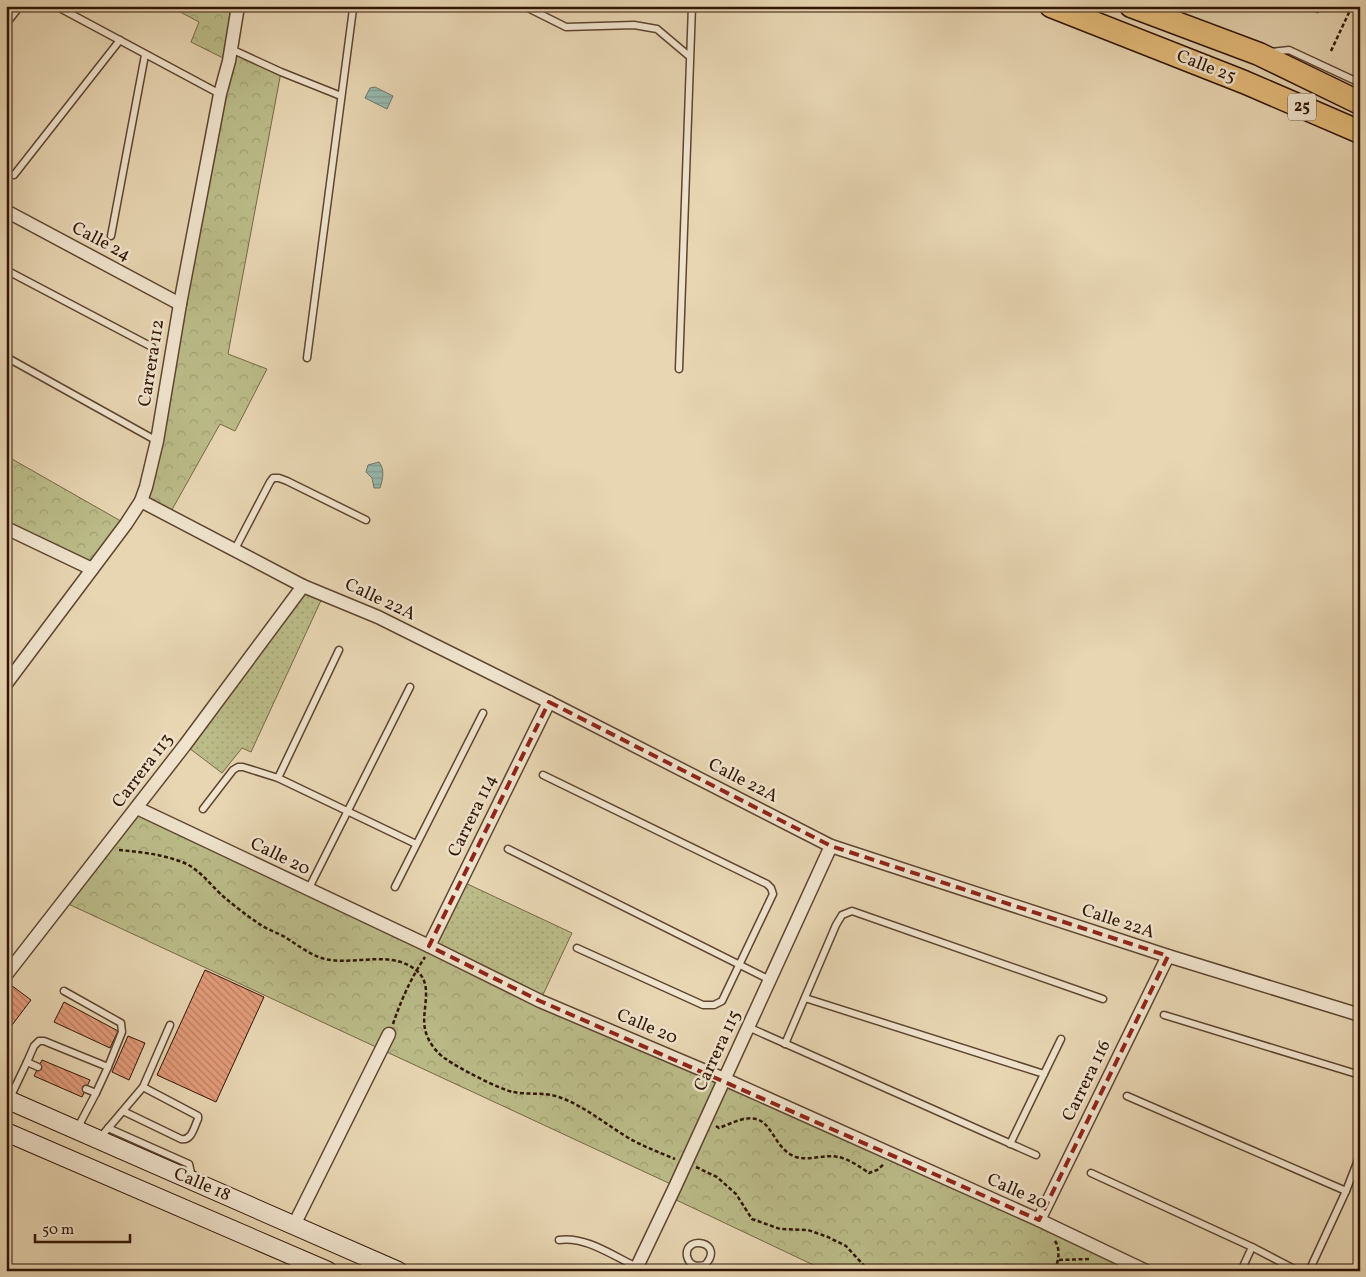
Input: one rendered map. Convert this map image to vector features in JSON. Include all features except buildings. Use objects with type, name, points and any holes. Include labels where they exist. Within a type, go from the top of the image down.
[{"type":"highway","name":"Calle 25","points":[[1051,6],[1244,82],[1360,132]]},
{"type":"highway","name":"Calle 25","points":[[1135,7],[1169,13],[1360,102]]},
{"type":"main road","name":"Calle 18","points":[[8,1100],[76,1130],[103,1134],[192,1181],[398,1271]]},
{"type":"main road","name":"Calle 18","points":[[6,1132],[328,1271]]},
{"type":"street","name":"Carrera 112","points":[[6,684],[141,501],[146,487],[157,441],[180,304],[238,6]]},
{"type":"street","name":"Calle 24","points":[[6,211],[180,304]]},
{"type":"street","name":"Calle 22A","points":[[141,501],[303,586],[378,617],[832,846],[1168,956],[1360,1015]]},
{"type":"street","points":[[6,528],[92,569]]},
{"type":"street","name":"Carrera 113","points":[[6,975],[137,808],[303,586]]},
{"type":"street","name":"Carrera 114","points":[[429,946],[549,702]]},
{"type":"street","name":"Calle 20","points":[[137,808],[429,946],[540,1001],[724,1080],[1039,1220],[1146,1271]]},
{"type":"street","name":"Carrera 115","points":[[636,1269],[832,846]]},
{"type":"street","name":"Carrera 116","points":[[1039,1220],[1168,956]]},
{"type":"street","points":[[294,1225],[389,1034]]},
{"type":"lane","points":[[6,24],[20,6]]},
{"type":"lane","points":[[56,6],[220,94]]},
{"type":"lane","points":[[524,6],[566,27],[634,25],[657,29],[689,56]]},
{"type":"lane","points":[[679,369],[692,6]]},
{"type":"lane","points":[[307,358],[353,10]]},
{"type":"lane","points":[[14,175],[120,40]]},
{"type":"lane","points":[[231,49],[281,72],[341,96]]},
{"type":"lane","points":[[1259,54],[1288,50],[1360,83]]},
{"type":"lane","points":[[111,236],[145,55]]},
{"type":"lane","points":[[6,270],[152,347]]},
{"type":"lane","points":[[6,357],[157,441]]},
{"type":"lane","points":[[235,549],[273,478],[287,481],[366,520]]},
{"type":"lane","points":[[278,778],[338,650]]},
{"type":"lane","points":[[308,890],[410,687]]},
{"type":"lane","points":[[395,887],[483,713]]},
{"type":"lane","points":[[203,809],[233,770],[238,767],[247,768],[278,778],[416,844]]},
{"type":"lane","points":[[543,775],[771,888],[772,897],[740,965],[722,1001],[714,1006],[703,1005],[577,948]]},
{"type":"lane","points":[[508,849],[770,980]]},
{"type":"lane","points":[[785,1044],[836,925],[842,915],[852,911],[1103,999]]},
{"type":"lane","points":[[64,991],[121,1023],[122,1032],[96,1093],[76,1130]]},
{"type":"lane","points":[[805,998],[1044,1074]]},
{"type":"lane","points":[[1164,1015],[1360,1075]]},
{"type":"lane","points":[[103,1134],[143,1086],[170,1025]]},
{"type":"lane","points":[[748,1027],[1036,1155]]},
{"type":"lane","points":[[1010,1144],[1061,1039]]},
{"type":"lane","points":[[8,1100],[34,1046],[39,1041],[44,1041],[108,1067]]},
{"type":"lane","points":[[27,1062],[38,1067]]},
{"type":"lane","points":[[123,1111],[181,1139],[186,1140],[189,1138],[198,1119],[195,1113],[143,1086]]},
{"type":"lane","points":[[86,1089],[96,1093]]},
{"type":"lane","points":[[1127,1096],[1346,1191]]},
{"type":"lane","points":[[1308,1271],[1346,1191],[1360,1155]]},
{"type":"lane","points":[[1091,1173],[1252,1247],[1298,1271]]},
{"type":"lane","points":[[559,1240],[567,1239],[586,1242],[636,1269]]},
{"type":"lane","points":[[1241,1271],[1252,1247]]},
{"type":"path","points":[[1331,51],[1352,6]]},
{"type":"path","points":[[106,848],[154,854],[183,862],[196,870],[258,924],[315,956],[330,961],[394,961],[416,970],[421,976],[426,991],[425,1029],[431,1044],[445,1059],[488,1082],[512,1092],[557,1096],[594,1114],[645,1147],[717,1177],[736,1194],[752,1219],[780,1229],[808,1230],[828,1237],[846,1246],[869,1271]]},
{"type":"path","points":[[389,1034],[400,1004],[416,970],[426,956],[429,946]]},
{"type":"path","points":[[705,1122],[719,1128],[745,1118],[757,1119],[768,1127],[774,1139],[784,1150],[797,1158],[839,1157],[869,1173],[877,1170],[892,1155]]},
{"type":"path","points":[[1055,1271],[1059,1260]]},
{"type":"highlighted area","points":[[549,702],[831,846],[1168,956],[1039,1220],[540,1001],[429,946]]},
{"type":"green space","points":[[169,6],[238,6],[231,49],[281,72],[228,354],[267,369],[235,431],[220,424],[169,515],[141,501],[229,61],[191,42],[199,22]]},
{"type":"green space","points":[[6,446],[12,459],[126,524],[92,569],[6,528]]},
{"type":"green space","points":[[303,586],[324,594],[251,752],[242,748],[222,773],[185,745]]},
{"type":"green space","points":[[137,808],[308,890],[1146,1271],[826,1271],[670,1197],[675,1186],[64,902]]},
{"type":"green space","points":[[461,881],[572,933],[540,1001],[429,946]]},
{"type":"water","points":[[375,87],[393,96],[387,109],[365,98],[370,88]]},
{"type":"water","points":[[379,462],[383,471],[382,481],[380,488],[374,488],[372,478],[366,472],[368,465]]}]
